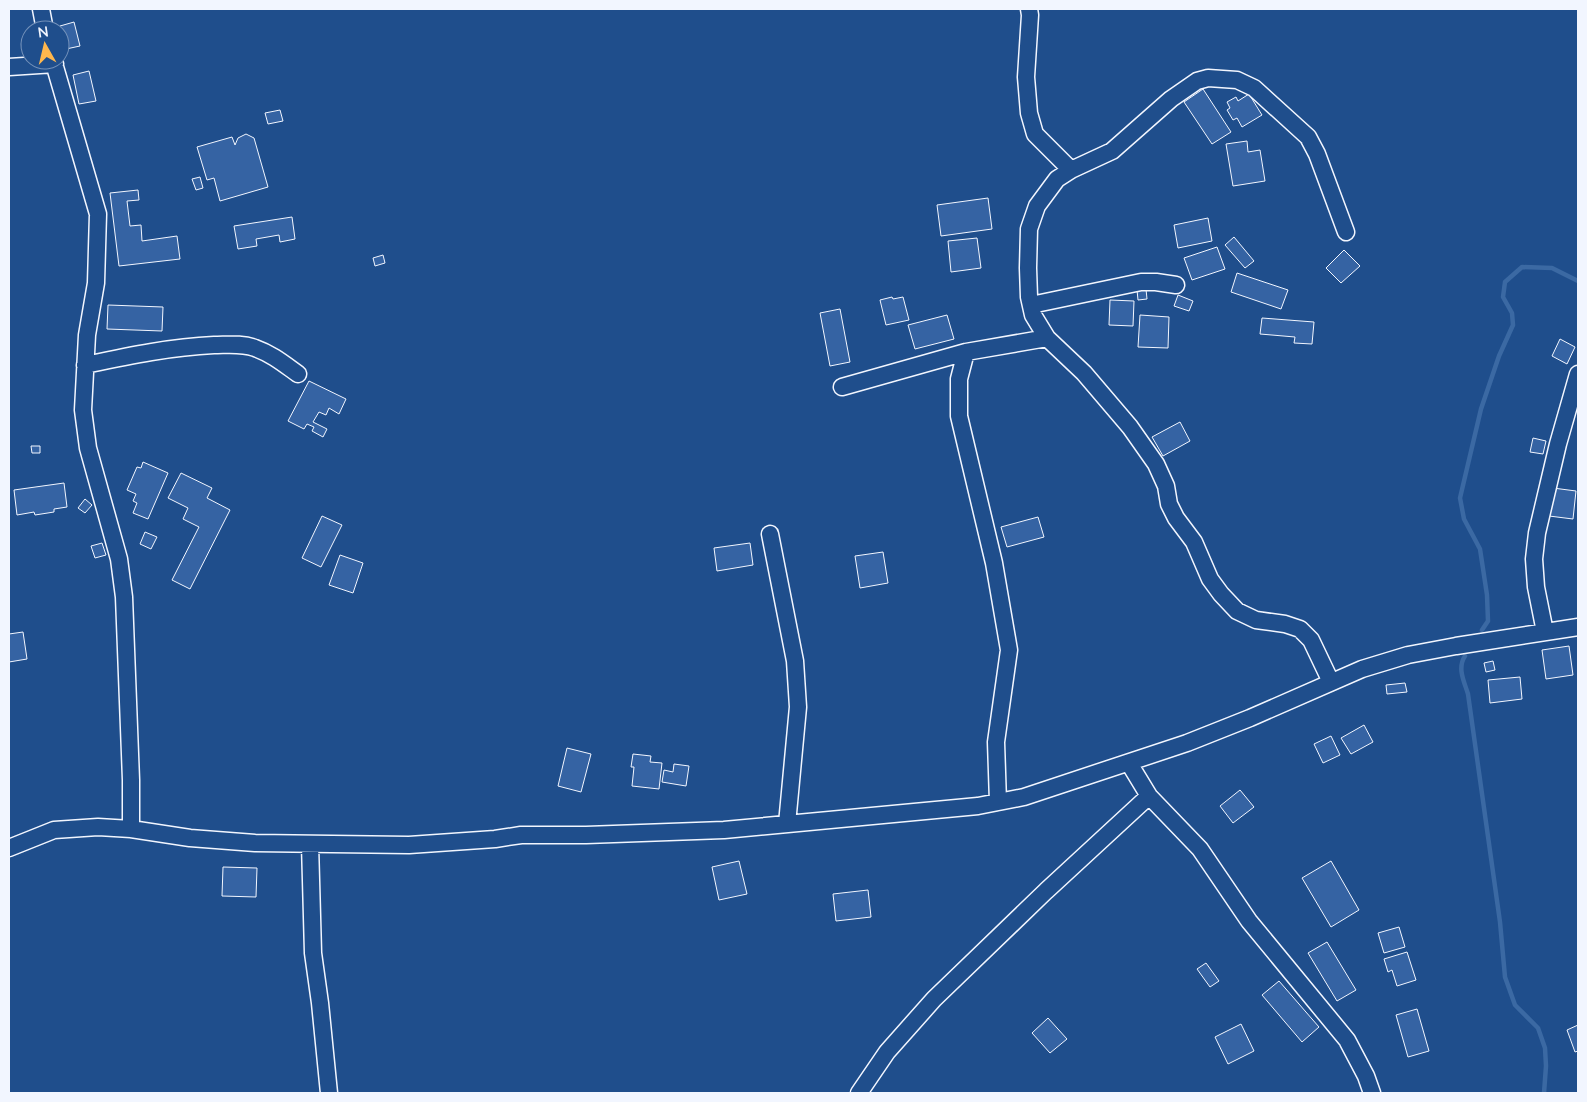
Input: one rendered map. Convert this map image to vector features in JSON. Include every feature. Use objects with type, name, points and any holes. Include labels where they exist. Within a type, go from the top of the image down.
[{"type":"street","points":[[1029,9],[1026,77],[1029,113],[1035,134],[1071,170]]},
{"type":"street","points":[[56,70],[98,214],[96,283],[87,335],[82,410],[88,448],[119,559],[124,596],[131,829]]},
{"type":"street","points":[[1331,682],[1311,640],[1300,629],[1285,624],[1256,620],[1237,610],[1221,594],[1210,579],[1194,542],[1176,518],[1169,504],[1166,486],[1156,464],[1130,426],[1089,380],[1047,338],[1032,315],[1028,268],[1029,229],[1037,206],[1057,179],[1071,170],[1112,151],[1171,99],[1197,81],[1208,78],[1237,80],[1254,88],[1308,137],[1317,154],[1346,232]]},
{"type":"street","points":[[1031,305],[1141,282],[1176,285]]},
{"type":"street","points":[[842,387],[966,352],[1047,338]]},
{"type":"street","points":[[85,366],[144,353],[188,346],[233,344],[254,347],[273,356],[298,374]]},
{"type":"street","points":[[966,352],[959,379],[959,416],[994,564],[1009,650],[996,742],[998,802]]},
{"type":"street","points":[[1545,632],[1536,587],[1534,559],[1537,533],[1558,444],[1578,374]]},
{"type":"street","points":[[770,534],[795,661],[798,707],[786,824]]},
{"type":"street","points":[[9,848],[54,830],[98,827],[131,829],[190,838],[236,842],[409,845],[495,839],[521,835],[586,835],[724,830],[978,806],[1024,797],[1187,743],[1250,718],[1362,669],[1408,655],[1578,627]]},
{"type":"street","points":[[1129,763],[1149,796],[1200,849],[1249,920],[1347,1040],[1366,1076],[1372,1093]]},
{"type":"street","points":[[859,1093],[887,1052],[934,999],[1046,890],[1149,796]]},
{"type":"street","points":[[310,844],[313,953],[330,1093]]},
{"type":"building","points":[[74,22],[80,46],[70,48],[70,23]]},
{"type":"building","points":[[89,71],[96,101],[79,104],[73,75]]},
{"type":"building","points":[[1203,89],[1231,132],[1212,144],[1184,102]]},
{"type":"building","points":[[1249,94],[1262,115],[1242,127],[1237,118],[1233,120],[1227,110],[1230,108],[1227,102],[1236,97],[1238,101]]},
{"type":"building","points":[[280,110],[283,121],[268,124],[265,113]]},
{"type":"building","points":[[246,134],[254,138],[268,187],[220,201],[214,178],[207,180],[197,147],[232,137],[235,145],[238,138]]},
{"type":"building","points":[[1247,141],[1248,152],[1260,150],[1265,181],[1233,186],[1226,144]]},
{"type":"building","points":[[200,177],[203,188],[196,190],[192,179]]},
{"type":"building","points":[[138,190],[139,200],[127,201],[130,226],[141,225],[142,241],[177,236],[180,259],[119,266],[110,193]]},
{"type":"building","points":[[988,198],[992,229],[941,236],[937,205]]},
{"type":"building","points":[[292,217],[295,239],[280,242],[279,235],[256,239],[257,246],[238,249],[234,226]]},
{"type":"building","points":[[1208,218],[1212,241],[1178,248],[1174,225]]},
{"type":"building","points":[[1234,237],[1254,261],[1245,268],[1225,245]]},
{"type":"building","points":[[977,238],[981,268],[951,272],[948,241]]},
{"type":"building","points":[[1217,247],[1225,269],[1192,280],[1184,258]]},
{"type":"building","points":[[1344,250],[1360,266],[1341,283],[1326,268]]},
{"type":"building","points":[[383,255],[385,263],[375,266],[373,258]]},
{"type":"building","points":[[1237,273],[1288,290],[1281,309],[1231,292]]},
{"type":"building","points":[[1146,289],[1147,299],[1138,300],[1137,290]]},
{"type":"building","points":[[1178,295],[1193,301],[1189,311],[1174,306]]},
{"type":"building","points":[[892,297],[893,299],[903,297],[909,320],[886,325],[880,300]]},
{"type":"building","points":[[1110,300],[1134,301],[1133,326],[1109,325]]},
{"type":"building","points":[[108,305],[163,307],[162,331],[107,329]]},
{"type":"building","points":[[840,309],[850,362],[830,366],[820,313]]},
{"type":"building","points":[[947,315],[954,339],[915,349],[908,325]]},
{"type":"building","points":[[1140,315],[1169,317],[1168,348],[1138,347]]},
{"type":"building","points":[[1262,318],[1314,322],[1312,344],[1294,343],[1295,337],[1260,334]]},
{"type":"building","points":[[1560,339],[1575,347],[1567,364],[1552,356]]},
{"type":"building","points":[[309,381],[346,399],[339,414],[329,408],[326,415],[319,412],[313,422],[327,429],[323,437],[312,431],[314,427],[307,424],[304,429],[288,421]]},
{"type":"building","points":[[1180,422],[1190,441],[1163,456],[1152,437]]},
{"type":"building","points":[[1533,438],[1546,441],[1543,454],[1530,452]]},
{"type":"building","points":[[31,446],[40,446],[40,453],[32,453]]},
{"type":"building","points":[[143,462],[168,473],[148,519],[133,513],[137,503],[133,501],[136,494],[127,490],[137,467],[141,468]]},
{"type":"building","points":[[181,473],[212,488],[207,498],[230,510],[190,589],[172,580],[199,527],[183,519],[188,508],[168,498]]},
{"type":"building","points":[[64,483],[67,507],[54,509],[54,512],[35,515],[34,512],[17,515],[14,490]]},
{"type":"building","points":[[1553,488],[1576,491],[1573,519],[1549,516]]},
{"type":"building","points":[[85,499],[92,505],[85,513],[78,508]]},
{"type":"building","points":[[322,516],[342,525],[321,567],[302,558]]},
{"type":"building","points":[[1038,517],[1044,537],[1007,547],[1001,527]]},
{"type":"building","points":[[145,532],[157,537],[151,549],[140,544]]},
{"type":"building","points":[[102,543],[106,555],[95,558],[91,546]]},
{"type":"building","points":[[750,543],[753,565],[717,571],[714,548]]},
{"type":"building","points":[[883,552],[888,583],[860,588],[855,556]]},
{"type":"building","points":[[340,555],[363,563],[353,593],[329,585]]},
{"type":"building","points":[[23,632],[27,659],[9,662],[9,634]]},
{"type":"building","points":[[1569,646],[1573,675],[1546,679],[1542,650]]},
{"type":"building","points":[[1493,661],[1495,670],[1486,672],[1484,663]]},
{"type":"building","points":[[1520,677],[1522,699],[1490,703],[1488,680]]},
{"type":"building","points":[[1405,683],[1407,692],[1387,694],[1386,685]]},
{"type":"building","points":[[1364,725],[1373,742],[1351,754],[1341,738]]},
{"type":"building","points":[[1331,736],[1340,755],[1323,763],[1314,744]]},
{"type":"building","points":[[567,748],[591,754],[581,792],[558,786]]},
{"type":"building","points":[[633,754],[651,756],[650,762],[662,763],[659,789],[632,786],[634,767],[631,767]]},
{"type":"building","points":[[674,764],[689,766],[686,786],[662,782],[664,770],[673,772]]},
{"type":"building","points":[[1240,790],[1254,807],[1233,823],[1220,806]]},
{"type":"building","points":[[739,861],[747,894],[719,900],[712,867]]},
{"type":"building","points":[[1331,861],[1359,910],[1331,927],[1302,878]]},
{"type":"building","points":[[223,867],[257,868],[256,897],[222,896]]},
{"type":"building","points":[[868,890],[871,917],[836,921],[833,894]]},
{"type":"building","points":[[1399,927],[1405,947],[1384,953],[1378,933]]},
{"type":"building","points":[[1327,942],[1356,990],[1337,1001],[1308,953]]},
{"type":"building","points":[[1407,952],[1416,980],[1397,986],[1392,970],[1388,972],[1384,959]]},
{"type":"building","points":[[1206,963],[1219,981],[1210,987],[1197,969]]},
{"type":"building","points":[[1279,981],[1319,1027],[1302,1042],[1262,995]]},
{"type":"building","points":[[1417,1009],[1429,1051],[1408,1057],[1396,1015]]},
{"type":"building","points":[[1048,1018],[1067,1039],[1050,1053],[1032,1033]]},
{"type":"building","points":[[1241,1024],[1254,1051],[1228,1064],[1215,1037]]},
{"type":"building","points":[[1578,1025],[1578,1051],[1575,1052],[1567,1030]]},
{"type":"waterway","points":[[1482,630],[1488,621],[1487,595],[1480,549],[1464,519],[1460,498],[1481,409],[1499,356],[1513,325],[1512,313],[1503,297],[1505,282],[1522,267],[1552,268],[1578,281]]},
{"type":"waterway","points":[[1465,656],[1461,670],[1468,694],[1500,922],[1505,977],[1515,1005],[1538,1028],[1545,1048],[1544,1093]]}]
